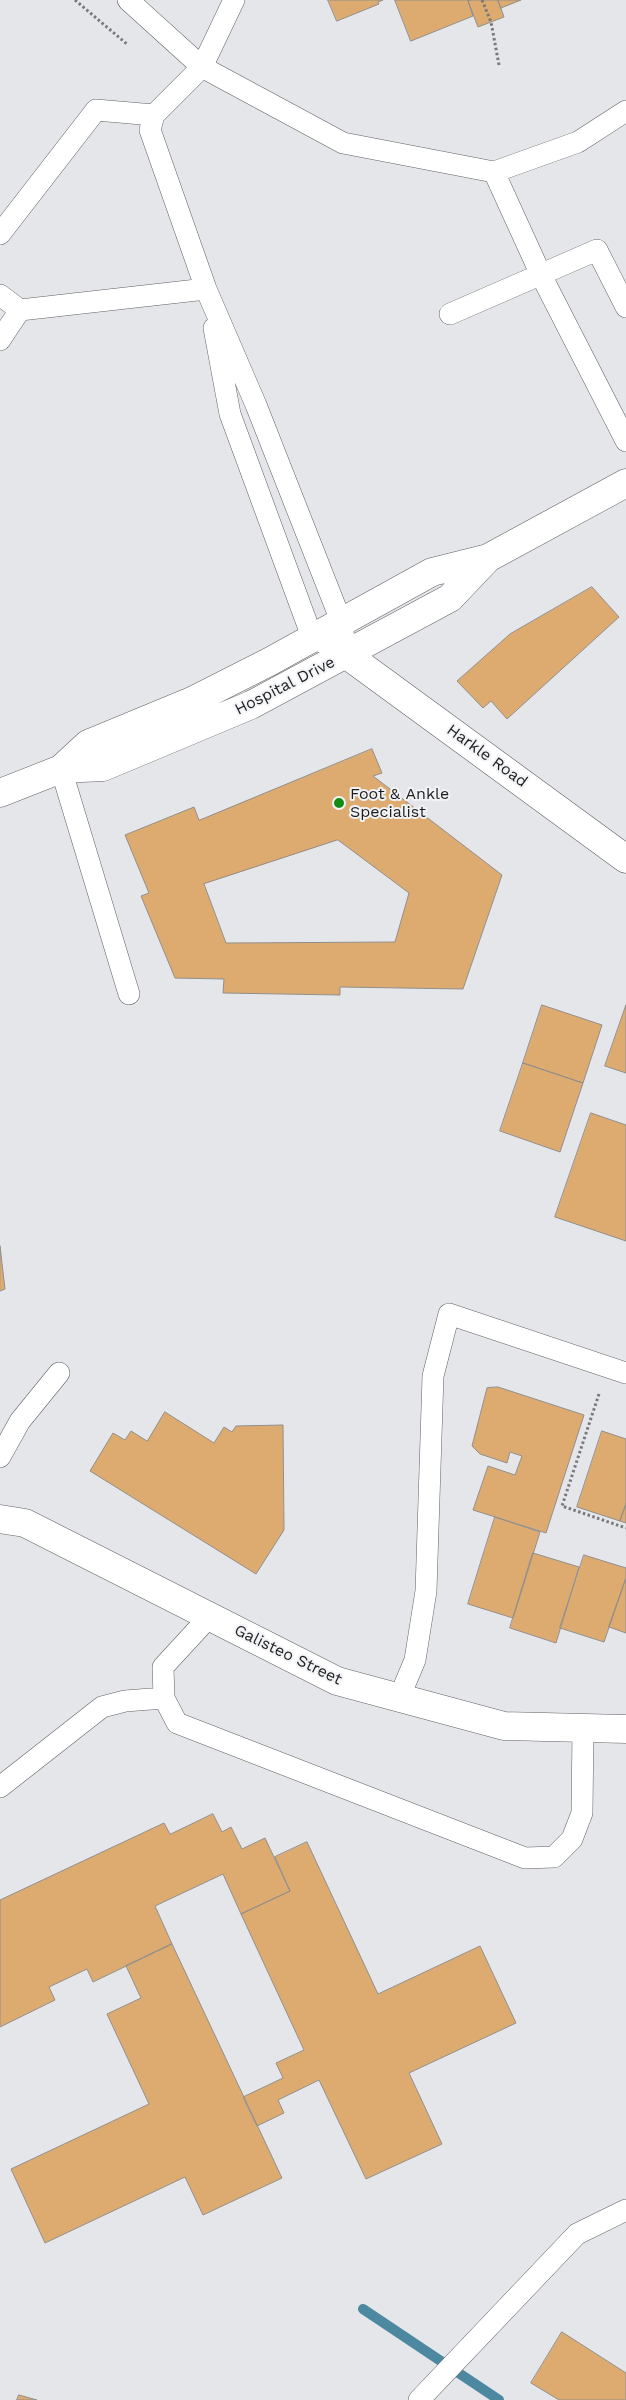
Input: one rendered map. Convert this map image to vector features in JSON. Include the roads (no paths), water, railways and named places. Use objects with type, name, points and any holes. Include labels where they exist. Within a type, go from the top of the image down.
[{"type":"street","name":"Hospital Drive","points":[[61,770],[88,744],[192,701],[269,662],[312,636],[432,572],[488,558],[626,483]]},
{"type":"street","name":"Hospital Drive","points":[[0,793],[61,770],[103,767],[251,705],[450,598],[488,558]]},
{"type":"street","name":"Harkle Road","points":[[347,655],[626,859]]},
{"type":"street","name":"Galisteo Street","points":[[0,1519],[25,1523],[337,1681],[504,1726],[626,1729]]},
{"type":"lane","points":[[128,0],[202,67],[343,143],[494,172],[578,142],[626,112]]},
{"type":"lane","points":[[234,0],[202,67],[154,115],[150,130],[206,289],[256,405],[341,622],[347,655]]},
{"type":"lane","points":[[0,234],[96,110],[154,115]]},
{"type":"lane","points":[[494,172],[541,275],[626,441]]},
{"type":"lane","points":[[450,314],[597,250],[626,307]]},
{"type":"lane","points":[[0,295],[20,310],[206,289]]},
{"type":"lane","points":[[206,289],[230,414],[312,636],[347,655]]},
{"type":"lane","points":[[0,340],[20,310]]},
{"type":"lane","points":[[61,770],[129,994]]},
{"type":"lane","points":[[399,1698],[415,1660],[426,1590],[433,1376],[449,1314],[617,1370]]},
{"type":"lane","points":[[0,1457],[20,1421],[59,1373]]},
{"type":"lane","points":[[210,1616],[163,1667],[164,1698],[177,1723],[525,1858],[554,1858],[572,1839],[582,1813],[583,1728]]},
{"type":"lane","points":[[0,1787],[102,1707],[126,1702],[164,1698]]},
{"type":"lane","points":[[419,2400],[577,2234],[626,2210]]},
{"type":"waterway","points":[[363,2309],[499,2400]]},
{"type":"place","name":"Foot & Ankle Specialist","points":[[339,803]]}]
